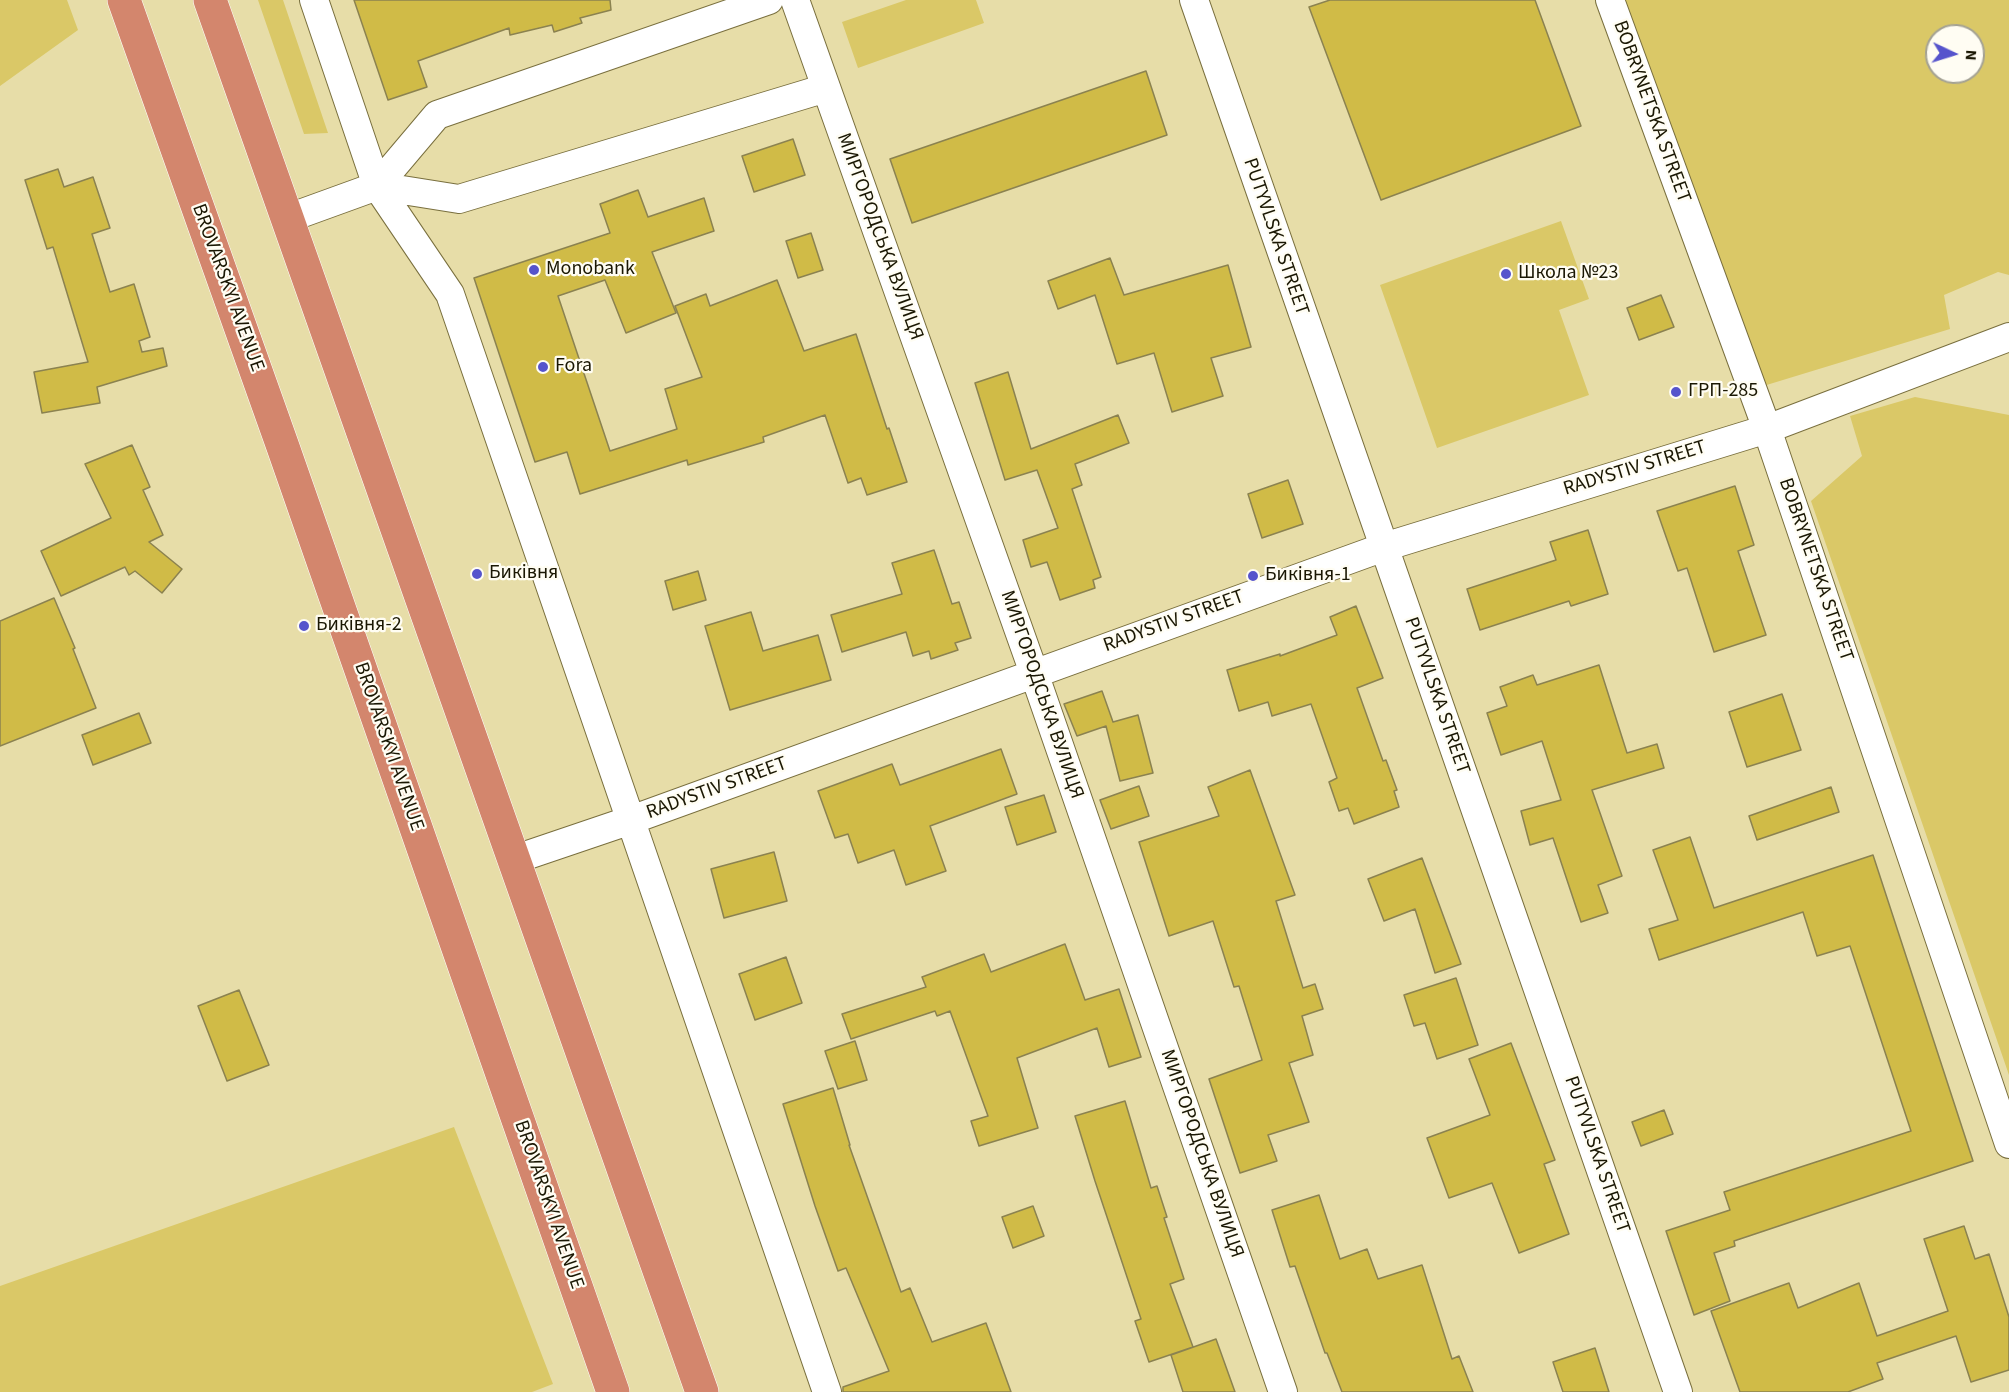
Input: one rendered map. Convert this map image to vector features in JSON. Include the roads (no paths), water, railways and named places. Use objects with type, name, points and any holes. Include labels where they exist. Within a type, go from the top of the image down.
[{"type":"highway","name":"BROVARSKYI AVENUE","points":[[124,0],[284,447],[614,1392]]},
{"type":"highway","points":[[210,0],[702,1392]]},
{"type":"street","points":[[314,0],[377,186],[450,294],[827,1392]]},
{"type":"street","points":[[377,186],[437,115],[770,0]]},
{"type":"street","name":"МИРГОРОДСЬКА ВУЛИЦЯ","points":[[795,0],[1034,673],[1283,1392]]},
{"type":"street","name":"PUTYVLSKA STREET","points":[[1194,0],[1678,1392]]},
{"type":"street","name":"BOBRYNETSKA STREET","points":[[1610,0],[1767,429],[2009,1144]]},
{"type":"street","points":[[286,219],[377,186],[459,199],[826,88]]},
{"type":"street","name":"RADYSTIV STREET","points":[[513,860],[631,820],[1384,547],[1767,429],[2009,337]]},
{"type":"place","name":"Monobank","points":[[534,270]]},
{"type":"place","name":"Школа №23","points":[[1506,274]]},
{"type":"place","name":"Fora","points":[[543,367]]},
{"type":"place","name":"ГРП-285","points":[[1676,392]]},
{"type":"place","name":"Бикiвня","points":[[477,574]]},
{"type":"place","name":"Бикiвня-1","points":[[1253,576]]},
{"type":"place","name":"Бикiвня-2","points":[[304,626]]}]
